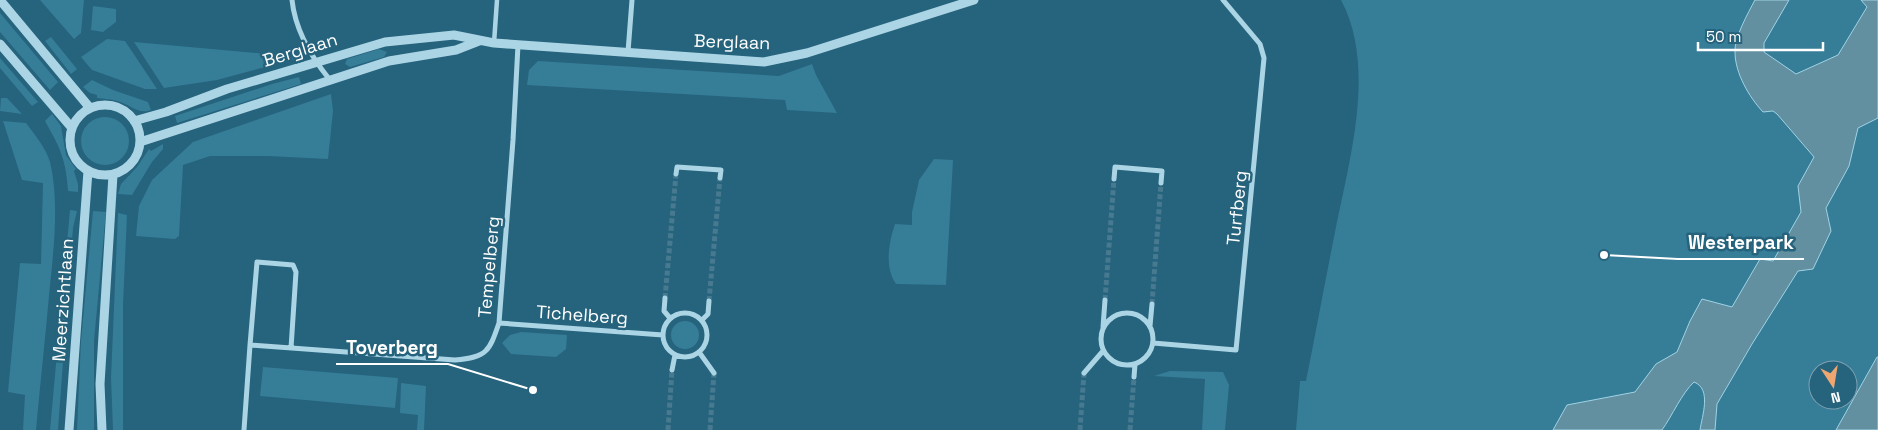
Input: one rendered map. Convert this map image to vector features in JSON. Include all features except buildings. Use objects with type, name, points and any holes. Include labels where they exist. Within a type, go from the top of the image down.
[{"type":"street","points":[[0,0],[90,108]]},
{"type":"street","points":[[292,0],[296,21],[315,62],[330,80]]},
{"type":"street","points":[[494,42],[497,0]]},
{"type":"street","points":[[628,52],[632,0]]},
{"type":"street","name":"Berglaan","points":[[134,121],[315,62],[385,42],[454,36],[479,41],[764,62],[800,55],[974,0]]},
{"type":"street","name":"Turfberg","points":[[1153,343],[1236,350],[1264,58],[1260,44],[1223,0]]},
{"type":"street","name":"Berglaan","points":[[140,142],[389,61],[456,50],[479,41]]},
{"type":"street","points":[[0,44],[72,128]]},
{"type":"street","name":"Tempelberg","points":[[250,345],[455,360],[470,358],[486,352],[492,343],[499,323],[513,140],[518,44]]},
{"type":"street","points":[[106,105],[122,110],[134,121],[139,131],[140,142],[139,150],[132,163],[120,172],[112,175],[100,175],[82,168],[74,156],[70,142],[72,128],[83,113],[90,108],[106,105]]},
{"type":"street","points":[[676,174],[677,167],[721,170],[720,178]]},
{"type":"street","points":[[1114,179],[1115,168],[1162,171],[1161,183]]},
{"type":"street","name":"Meerzichtlaan","points":[[69,430],[88,171]]},
{"type":"street","points":[[102,430],[100,384],[112,175]]},
{"type":"street","points":[[244,430],[257,262],[293,265],[296,272],[290,348]]},
{"type":"street","points":[[665,298],[664,311],[670,318]]},
{"type":"street","points":[[1105,300],[1101,335],[1103,350],[1113,362],[1120,365],[1136,364],[1148,356],[1153,343],[1153,334],[1150,326],[1152,304]]},
{"type":"street","points":[[702,320],[708,314],[709,301]]},
{"type":"street","points":[[683,312],[690,313],[702,320],[705,326],[706,340],[699,352],[688,356],[675,355],[667,348],[663,329],[670,318],[683,312]]},
{"type":"street","points":[[1103,328],[1114,316],[1122,314],[1138,316],[1150,326]]},
{"type":"street","name":"Tichelberg","points":[[499,323],[663,335]]},
{"type":"street","points":[[1084,372],[1103,350]]},
{"type":"street","points":[[699,352],[714,373]]},
{"type":"street","points":[[672,370],[675,355]]},
{"type":"street","points":[[1134,377],[1136,364]]},
{"type":"shaded area","points":[[40,0],[84,0],[81,33],[74,39]]},
{"type":"shaded area","points":[[1341,0],[1878,0],[1878,430],[1296,430],[1300,381],[1306,381],[1353,145],[1359,84],[1352,26]]},
{"type":"shaded area","points":[[1755,0],[1789,0],[1764,43],[1764,52],[1796,74],[1838,55],[1867,7],[1861,0],[1878,0],[1878,118],[1858,128],[1849,166],[1826,208],[1831,231],[1813,269],[1798,271],[1717,404],[1715,430],[1700,430],[1704,411],[1704,397],[1700,385],[1694,382],[1681,398],[1662,430],[1553,430],[1567,405],[1635,392],[1656,364],[1677,352],[1702,299],[1732,307],[1760,259],[1773,261],[1801,212],[1798,186],[1814,157],[1777,114],[1773,111],[1763,112],[1748,92],[1737,68],[1735,46],[1742,26]]},
{"type":"shaded area","points":[[93,6],[116,9],[116,22],[103,32],[91,30]]},
{"type":"shaded area","points":[[0,13],[58,82],[50,90],[0,32]]},
{"type":"shaded area","points":[[51,37],[77,69],[71,74],[45,41]]},
{"type":"shaded area","points":[[107,39],[125,41],[157,89],[145,89],[92,70],[81,57]]},
{"type":"shaded area","points":[[134,42],[302,57],[217,80],[164,88]]},
{"type":"shaded area","points":[[379,49],[387,52],[384,57],[350,67],[345,64],[347,59]]},
{"type":"shaded area","points":[[0,58],[38,102],[32,106],[0,68]]},
{"type":"shaded area","points":[[538,61],[779,76],[812,64],[837,113],[787,110],[785,100],[527,85],[529,70]]},
{"type":"shaded area","points":[[299,77],[301,84],[177,123],[175,116]]},
{"type":"shaded area","points":[[92,80],[113,90],[148,102],[151,110],[142,111],[122,102],[97,98],[97,95],[90,93],[83,87]]},
{"type":"shaded area","points":[[331,94],[333,111],[328,159],[210,156],[183,165],[179,236],[175,239],[136,236],[139,206],[152,180],[193,142]]},
{"type":"shaded area","points":[[1,98],[7,98],[22,114],[0,111]]},
{"type":"shaded area","points":[[52,114],[61,126],[66,155],[76,169],[74,171],[78,192],[68,191],[66,170],[61,154],[45,121]]},
{"type":"shaded area","points":[[100,117],[110,117],[122,124],[129,136],[129,146],[122,158],[110,165],[100,165],[92,161],[85,154],[81,146],[81,136],[85,128],[92,121]]},
{"type":"shaded area","points":[[3,121],[26,123],[40,142],[50,162],[55,195],[54,246],[36,430],[23,430],[25,395],[8,392],[20,263],[41,264],[43,183],[22,180]]},
{"type":"shaded area","points":[[163,144],[163,149],[152,162],[132,195],[118,194],[121,184],[137,167],[149,149],[151,151]]},
{"type":"shaded area","points":[[934,159],[953,160],[946,285],[896,284],[892,277],[889,262],[890,246],[895,224],[912,225],[912,212],[919,180]]},
{"type":"shaded area","points":[[70,210],[77,211],[73,228],[58,430],[50,430]]},
{"type":"shaded area","points":[[93,211],[106,212],[94,341],[94,430],[77,430],[81,341]]},
{"type":"shaded area","points":[[118,213],[127,215],[123,305],[123,430],[113,430],[111,378]]},
{"type":"shaded area","points":[[685,321],[695,325],[699,335],[695,345],[685,349],[675,345],[671,335],[675,325]]},
{"type":"shaded area","points":[[521,332],[567,335],[566,349],[556,357],[511,354],[502,343],[510,335]]},
{"type":"shaded area","points":[[1878,357],[1878,430],[1836,430],[1847,410],[1858,410],[1858,391]]},
{"type":"shaded area","points":[[263,367],[398,378],[395,408],[260,396]]},
{"type":"shaded area","points":[[1170,371],[1223,372],[1229,385],[1225,430],[1202,430],[1205,379],[1154,376]]},
{"type":"shaded area","points":[[401,383],[426,386],[424,430],[417,430],[418,415],[400,413]]},
{"type":"tunnel","points":[[665,298],[676,174]]},
{"type":"tunnel","points":[[709,301],[720,178]]},
{"type":"tunnel","points":[[1105,300],[1114,179]]},
{"type":"tunnel","points":[[1152,304],[1161,183]]},
{"type":"tunnel","points":[[668,430],[672,370]]},
{"type":"tunnel","points":[[710,430],[714,373]]},
{"type":"tunnel","points":[[1080,430],[1084,373]]},
{"type":"tunnel","points":[[1130,430],[1134,377]]},
{"type":"place","name":"Westerpark","points":[[1604,255]]},
{"type":"place","name":"Toverberg","points":[[533,390]]}]
